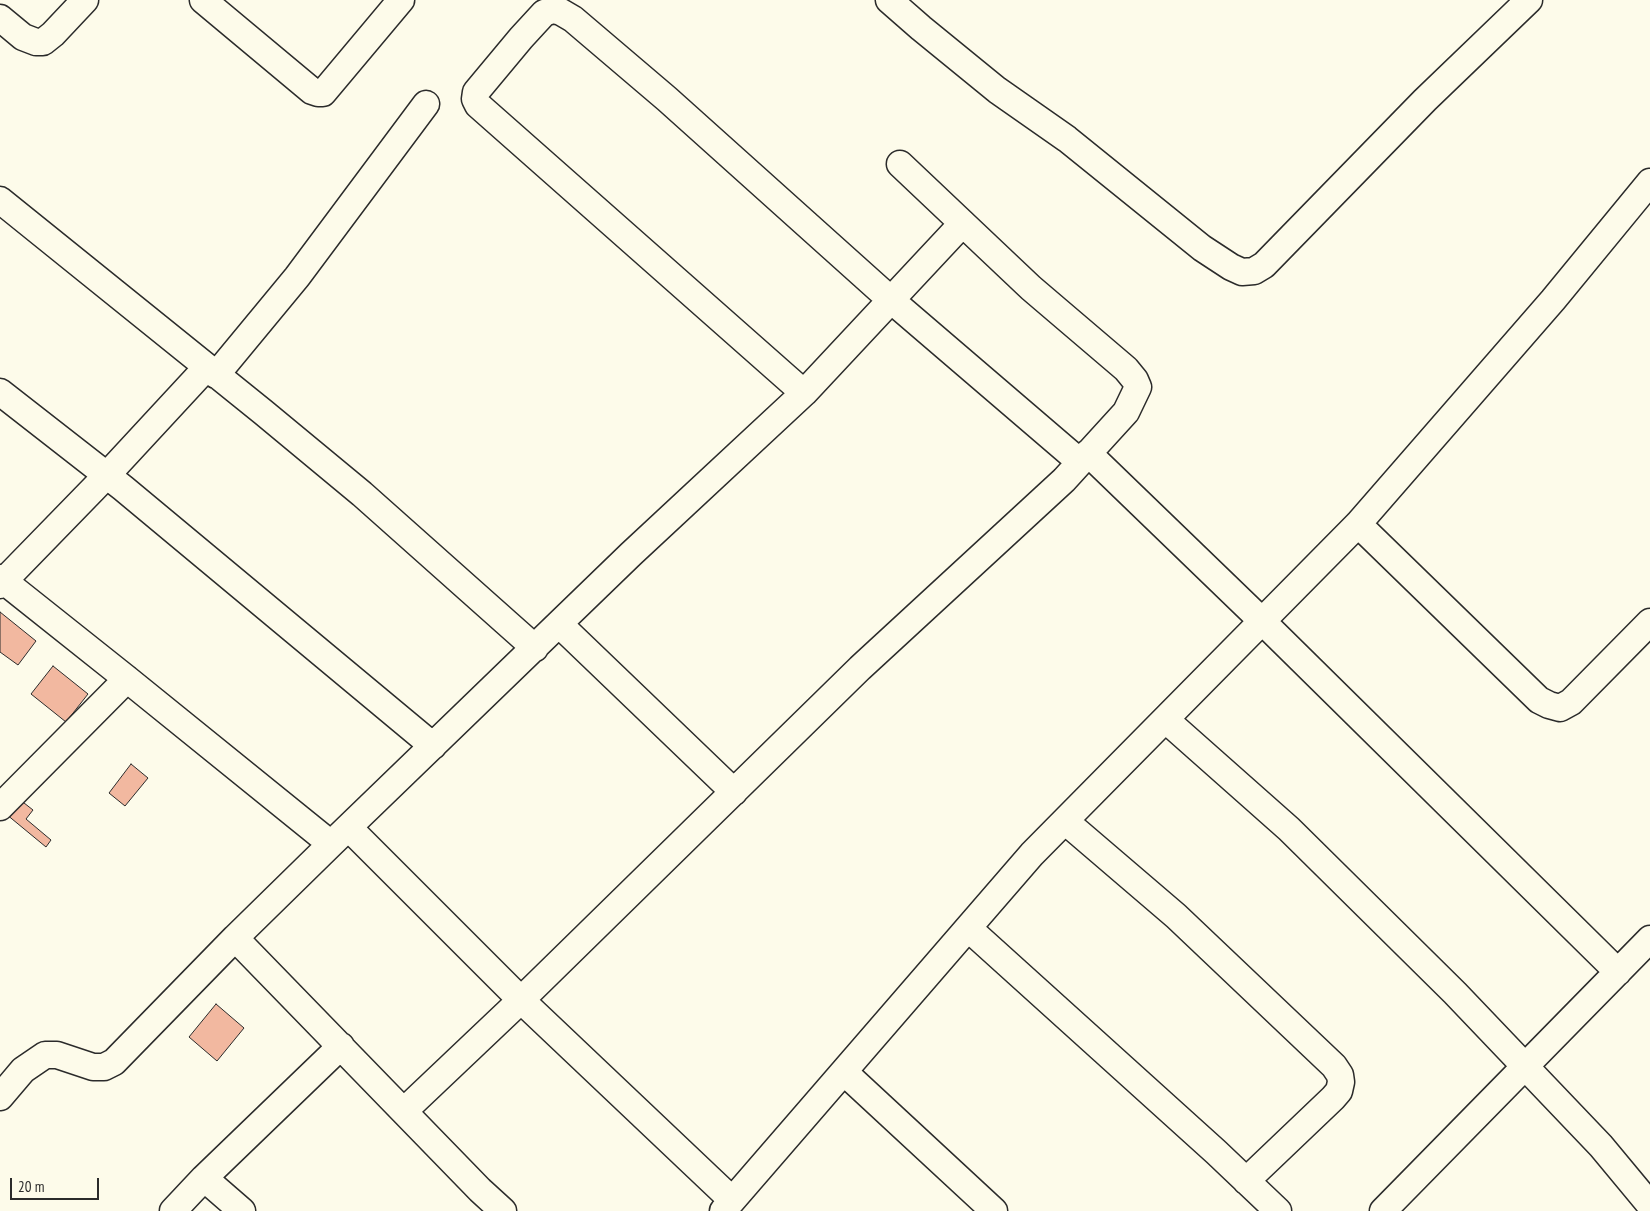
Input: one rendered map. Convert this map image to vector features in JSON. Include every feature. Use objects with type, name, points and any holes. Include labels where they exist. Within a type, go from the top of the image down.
[{"type":"street","points":[[0,18],[23,37],[36,42],[44,42],[86,0]]},
{"type":"street","points":[[220,5],[312,91],[323,93],[401,0]]},
{"type":"street","points":[[889,0],[997,90],[1067,139],[1202,248],[1242,272],[1254,271],[1264,265],[1425,100],[1529,0]]},
{"type":"street","points":[[804,393],[478,105],[475,99],[476,92],[544,13],[553,10],[561,12],[573,20],[667,98],[892,300],[1084,458],[1262,621],[1618,972]]},
{"type":"street","points":[[426,104],[297,277],[211,371],[1,581],[127,678],[340,836],[521,1000],[728,1206],[1032,854],[1358,524],[1648,191]]},
{"type":"street","points":[[404,1111],[521,1000],[860,668],[1064,480],[1126,412],[1138,388],[1135,380],[1126,369],[1031,288],[900,164]]},
{"type":"street","points":[[0,200],[362,494],[535,648]]},
{"type":"street","points":[[0,1097],[23,1070],[45,1055],[57,1055],[93,1067],[104,1067],[114,1062],[340,836],[631,554],[804,393],[962,224]]},
{"type":"street","points":[[0,392],[107,475],[433,746]]},
{"type":"street","points":[[1358,524],[1539,700],[1549,705],[1560,708],[1571,702],[1650,622]]},
{"type":"street","points":[[559,624],[734,792]]},
{"type":"street","points":[[0,807],[127,678]]},
{"type":"street","points":[[1166,720],[1289,829],[1455,993],[1600,1146],[1650,1205]]},
{"type":"street","points":[[1065,821],[1176,916],[1334,1066],[1340,1075],[1339,1091],[1333,1098],[1246,1181]]},
{"type":"street","points":[[968,928],[1278,1211]]},
{"type":"street","points":[[236,938],[480,1190],[503,1211]]},
{"type":"street","points":[[1383,1211],[1650,939]]},
{"type":"street","points":[[172,1211],[341,1046]]},
{"type":"street","points":[[844,1072],[994,1211]]},
{"type":"street","points":[[204,1178],[242,1211]]},
{"type":"building","points":[[0,612],[36,641],[18,665],[0,652]]},
{"type":"building","points":[[53,666],[88,694],[66,722],[31,694]]},
{"type":"building","points":[[131,764],[148,778],[125,806],[109,793]]},
{"type":"building","points":[[19,799],[33,810],[26,819],[51,840],[46,847],[6,814]]},
{"type":"building","points":[[216,1004],[244,1028],[217,1061],[189,1037]]}]
